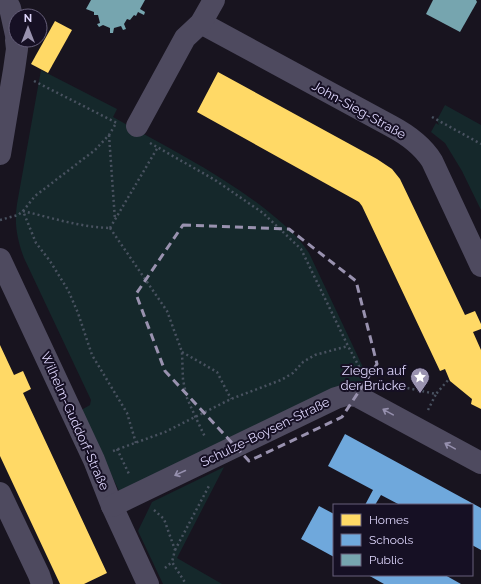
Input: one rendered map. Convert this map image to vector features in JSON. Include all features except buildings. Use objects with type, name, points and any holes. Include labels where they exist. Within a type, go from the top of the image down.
[{"type":"street","points":[[130,129],[185,38],[201,23],[214,0]]},
{"type":"street","name":"John-Sieg-Straße","points":[[201,23],[391,126],[417,143],[432,161],[481,266]]},
{"type":"street","points":[[0,154],[17,48]]},
{"type":"street","name":"Wilhelm-Guddorf-Straße","points":[[0,259],[94,460],[112,506],[148,584]]},
{"type":"street","name":"Schulze-Boysen-Straße","points":[[112,506],[336,398],[346,395],[357,396],[481,463]]},
{"type":"street","points":[[0,493],[42,584]]},
{"type":"path","points":[[14,70],[130,129],[215,180],[263,213],[301,249],[348,346],[362,372],[368,375]]},
{"type":"path","points":[[432,117],[481,144]]},
{"type":"path","points":[[0,220],[18,215],[35,196],[95,150],[109,134],[130,129]]},
{"type":"path","points":[[109,134],[115,220]]},
{"type":"path","points":[[110,228],[158,147]]},
{"type":"path","points":[[23,211],[91,228],[110,228]]},
{"type":"path","points":[[23,211],[36,243],[50,261],[68,290],[78,313],[92,355],[127,413],[136,443]]},
{"type":"path","points":[[110,228],[167,311],[182,352],[183,380],[187,398],[194,416]]},
{"type":"path","points":[[121,448],[165,432],[194,416],[231,399],[281,380],[293,373],[303,362],[316,355],[348,346]]},
{"type":"path","points":[[182,352],[217,372],[231,399]]},
{"type":"path","points":[[379,381],[385,384],[436,394],[449,379]]},
{"type":"path","points":[[117,449],[140,498],[164,519],[175,550]]},
{"type":"path","points":[[186,584],[172,562],[175,550],[220,466],[215,456]]},
{"type":"highlighted area","points":[[183,225],[289,229],[356,281],[377,364],[342,417],[249,461],[165,371],[136,294]]},
{"type":"green space","points":[[41,70],[117,109],[113,117],[228,183],[264,208],[288,229],[309,253],[369,380],[356,382],[124,492],[119,491],[82,413],[83,409],[90,405],[91,400],[24,258],[18,238],[16,224],[17,204]]},
{"type":"green space","points":[[445,105],[481,125],[481,210],[462,171],[445,143],[431,132],[436,123],[439,125],[437,120]]},
{"type":"green space","points":[[224,467],[177,558],[222,584],[163,584],[138,531],[152,502]]},
{"type":"place","name":"Ziegen auf der Brücke","points":[[420,394]]}]
